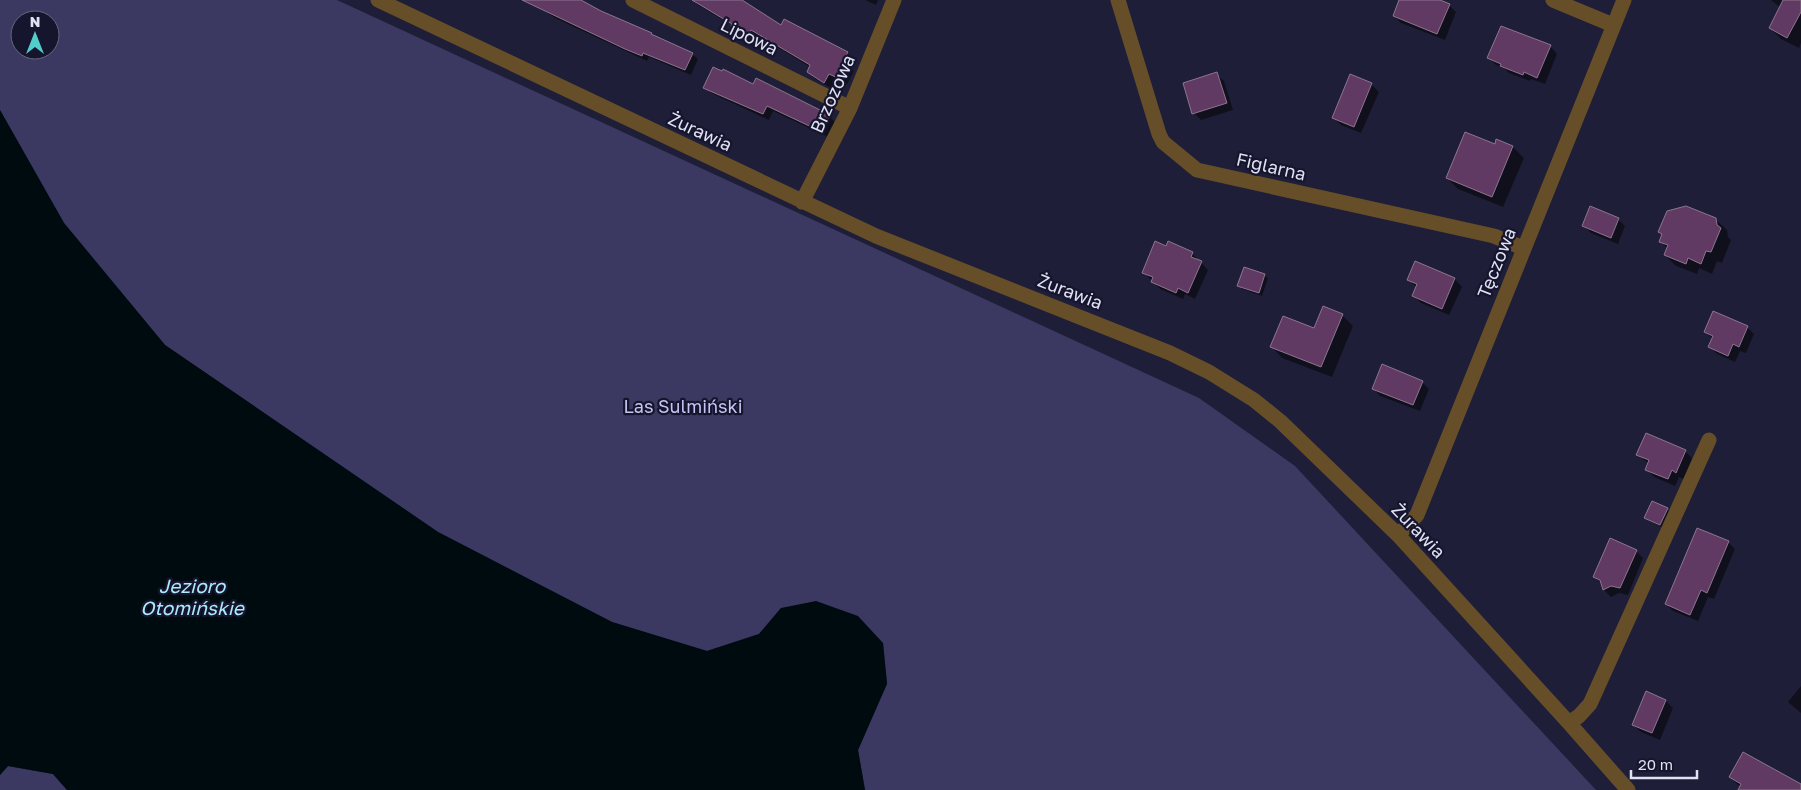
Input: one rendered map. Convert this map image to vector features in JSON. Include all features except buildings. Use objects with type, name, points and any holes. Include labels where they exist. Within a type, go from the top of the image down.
[{"type":"street","name":"Żurawia","points":[[378,0],[876,236],[1170,352],[1209,372],[1254,400],[1280,421],[1398,535],[1628,790]]},
{"type":"street","name":"Lipowa","points":[[632,0],[850,108]]},
{"type":"street","name":"Brzozowa","points":[[802,202],[850,108],[894,0]]},
{"type":"street","name":"Figlarna","points":[[1118,0],[1159,134],[1163,142],[1198,170],[1494,236],[1523,248]]},
{"type":"street","points":[[1553,0],[1614,25]]},
{"type":"street","name":"Tęczowa","points":[[1398,535],[1417,515],[1624,0]]},
{"type":"street","points":[[1569,723],[1579,716],[1590,704],[1709,440]]},
{"type":"green space","name":"Las Sulmiński","points":[[0,0],[337,0],[1199,398],[1295,466],[1596,790],[865,790],[858,750],[887,683],[883,643],[781,608],[759,634],[707,651],[612,622],[438,532],[165,345],[64,223],[0,110]]},
{"type":"green space","points":[[8,766],[53,774],[67,790],[0,790],[0,775]]},
{"type":"water","name":"Jezioro Otomińskie","points":[[0,110],[64,223],[165,345],[438,532],[612,622],[707,651],[759,634],[781,608],[816,601],[858,616],[883,643],[887,684],[858,750],[865,790],[67,790],[53,774],[8,766],[0,775]]}]
